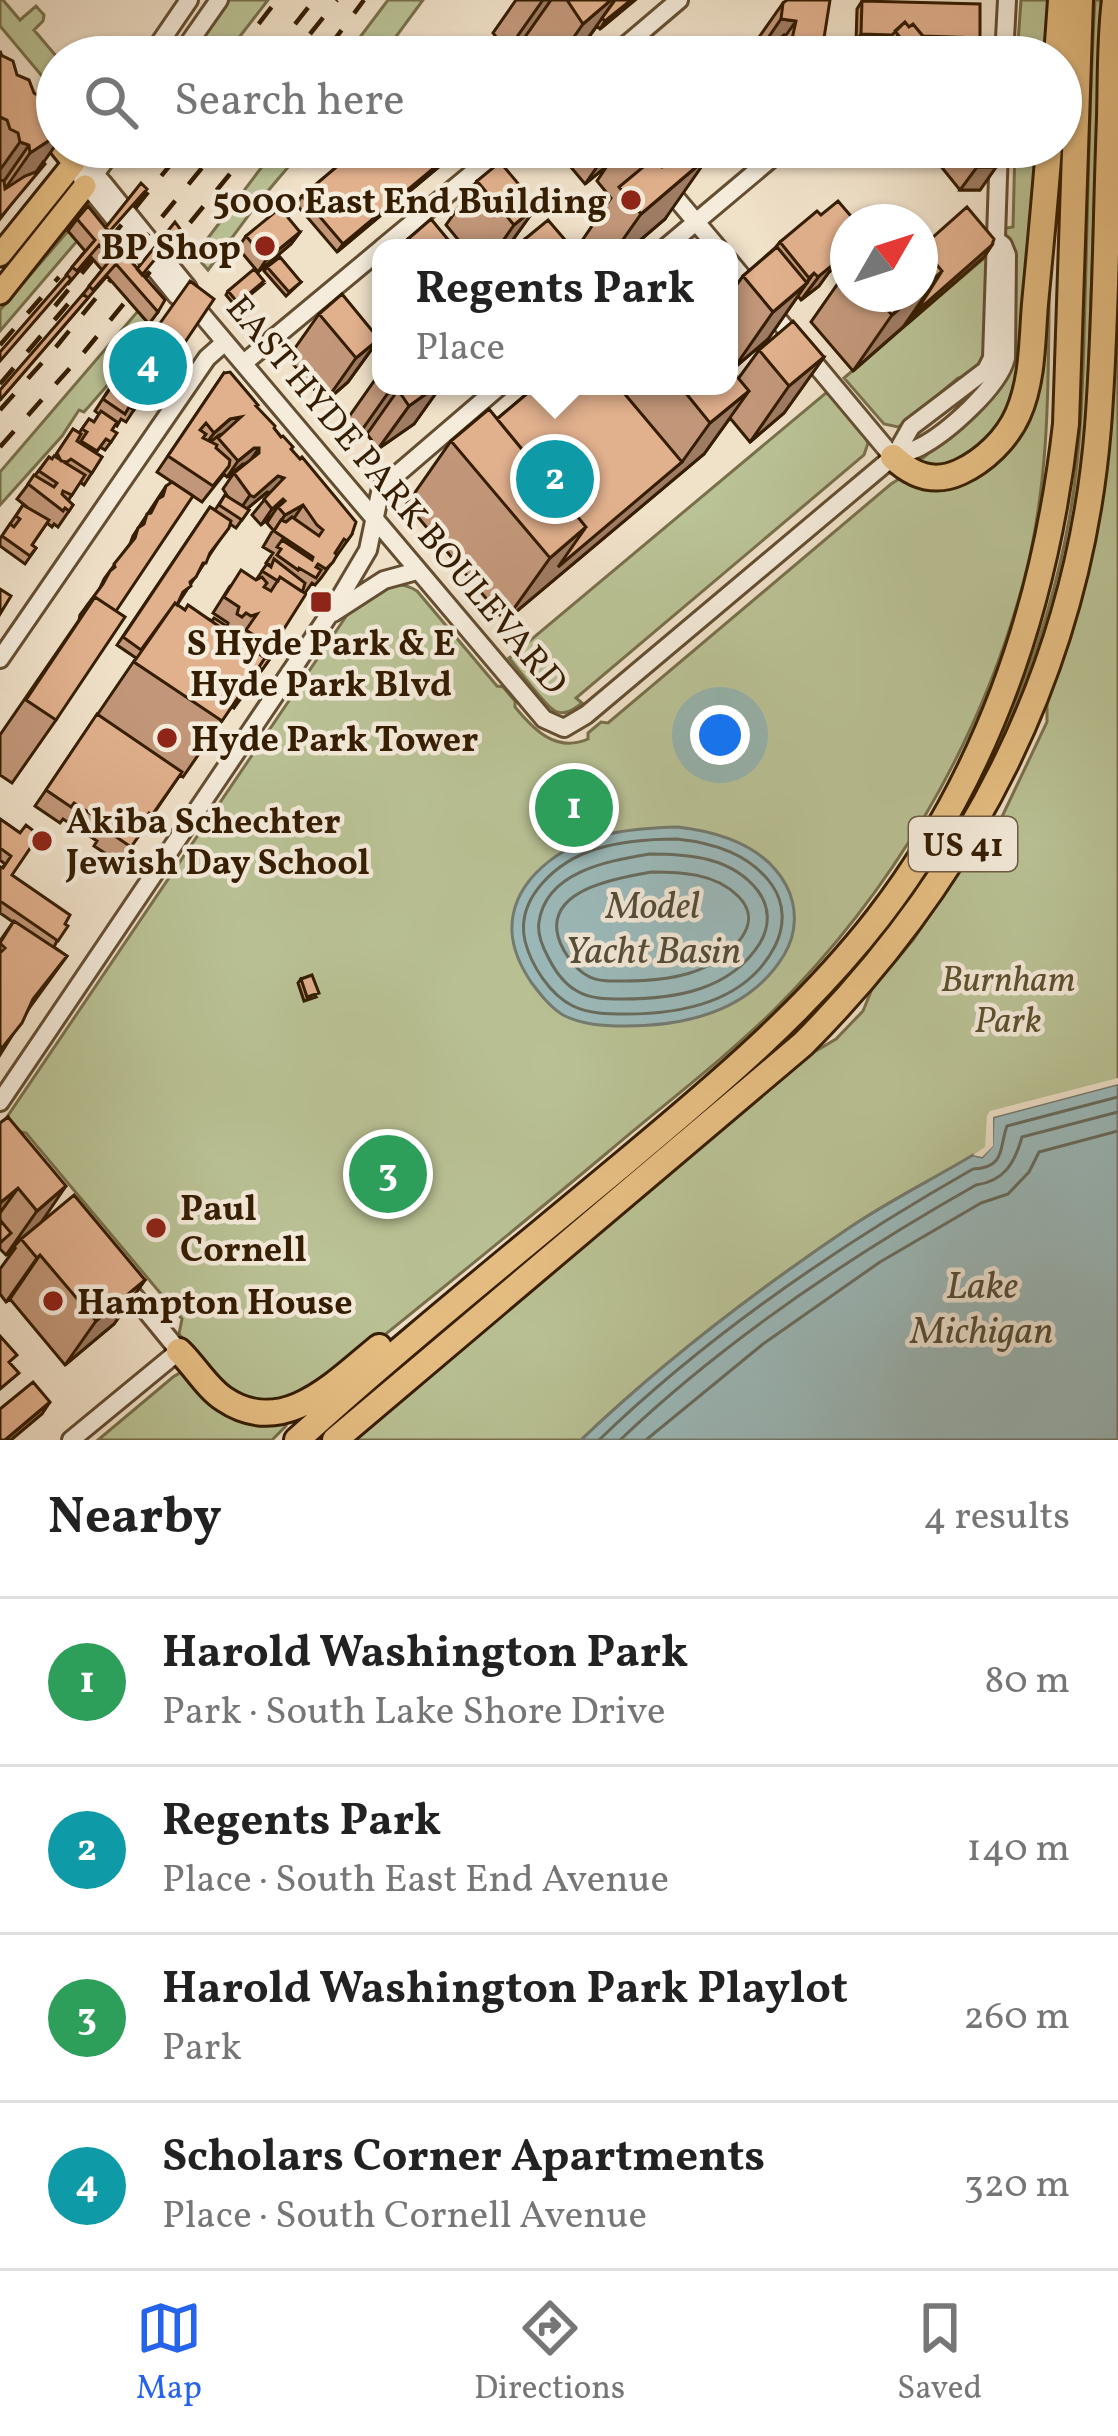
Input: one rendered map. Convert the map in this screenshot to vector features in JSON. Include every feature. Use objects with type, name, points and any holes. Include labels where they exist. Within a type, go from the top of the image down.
[{"type":"highway","points":[[1058,36],[1061,0]]},
{"type":"highway","name":"US 41","points":[[1079,36],[1080,0]]},
{"type":"highway","name":"US 41","points":[[335,1440],[803,1044],[866,978],[928,899],[1002,774],[1045,671],[1088,508],[1098,427],[1115,0]]},
{"type":"highway","points":[[893,458],[924,478],[948,477],[976,465],[1018,415],[1029,375],[1047,168]]},
{"type":"highway","name":"US 41","points":[[297,1440],[785,1024],[879,917],[931,840],[997,714],[1022,644],[1049,538],[1066,424],[1074,168]]},
{"type":"highway","points":[[179,1351],[220,1398],[264,1414],[292,1410],[365,1359],[655,1121],[698,1101]]},
{"type":"main road","points":[[0,255],[57,168]]},
{"type":"main road","points":[[0,293],[90,180]]},
{"type":"street","points":[[164,36],[189,0]]},
{"type":"street","points":[[194,36],[219,0]]},
{"type":"street","points":[[636,36],[680,0]]},
{"type":"street","points":[[1005,36],[1007,0]]},
{"type":"street","name":"EAST HYDE PARK BOULEVARD","points":[[82,168],[177,296],[187,297],[544,719],[564,728],[586,716],[893,458]]},
{"type":"street","points":[[90,180],[99,168]]},
{"type":"street","points":[[401,239],[415,232],[482,168]]},
{"type":"street","points":[[675,239],[760,168]]},
{"type":"street","points":[[738,272],[893,458],[911,427],[973,391],[992,358],[998,168]]},
{"type":"street","points":[[656,175],[711,239]]},
{"type":"street","points":[[244,363],[372,257]]},
{"type":"street","points":[[0,659],[206,358],[225,342]]},
{"type":"street","points":[[0,1102],[328,616],[368,550],[381,488],[490,395]]},
{"type":"street","points":[[328,616],[383,580],[417,571]]},
{"type":"street","points":[[71,1440],[179,1351],[114,1272]]},
{"type":"green space","points":[[0,0],[20,20],[36,6],[44,15],[34,30],[39,36],[36,69],[0,26]]},
{"type":"green space","points":[[227,0],[268,0],[240,36],[203,36]]},
{"type":"green space","points":[[388,0],[423,0],[396,36],[361,36]]},
{"type":"green space","points":[[1021,0],[1055,0],[1052,36],[1018,36]]},
{"type":"green space","points":[[1095,0],[1101,0],[1087,419],[1081,467],[1064,563],[1038,656],[980,789],[1044,624],[1073,493],[1082,384]]},
{"type":"green space","points":[[261,168],[287,168],[208,270],[195,255]]},
{"type":"green space","points":[[1014,168],[1039,168],[1018,386],[995,434],[966,459],[936,468],[918,462],[981,410],[988,396],[1000,229],[1013,227]]},
{"type":"green space","name":"Burnham Park","points":[[1118,205],[1118,1084],[993,1117],[993,1146],[982,1157],[973,1156],[896,1198],[816,1250],[678,1354],[581,1440],[352,1440],[809,1055],[836,1039],[863,1011],[872,989],[913,940],[979,841],[999,823],[1047,722],[1047,699],[1079,606],[1103,489],[1114,364]]},
{"type":"green space","points":[[1050,222],[1045,450],[1023,584],[1005,644],[956,759],[893,866],[817,964],[754,1029],[305,1399],[280,1409],[227,1392],[179,1334],[182,1319],[26,1133],[14,1130],[7,1117],[347,615],[370,594],[388,586],[417,591],[538,731],[566,743],[588,739],[588,733],[601,722],[608,723],[891,484],[1005,446]]},
{"type":"green space","points":[[68,231],[77,241],[0,331],[0,310]]},
{"type":"green space","points":[[990,253],[985,365],[967,378],[958,378],[898,427],[884,424],[844,378],[921,312],[938,312],[938,298]]},
{"type":"green space","points":[[138,311],[155,331],[84,412],[79,410],[0,505],[0,472]]},
{"type":"green space","points":[[827,392],[865,437],[864,455],[576,698],[582,703],[566,712],[551,708],[509,658]]},
{"type":"green space","points":[[183,1371],[240,1419],[286,1426],[272,1440],[98,1440]]},
{"type":"water","name":"Model Yacht Basin","points":[[678,827],[740,843],[777,872],[794,911],[784,955],[754,990],[694,1018],[617,1026],[563,1015],[531,982],[516,952],[513,916],[525,887],[550,861],[583,842],[639,829]]},
{"type":"water","name":"Lake Michigan","points":[[1118,1084],[1118,1440],[581,1440],[678,1354],[816,1250],[973,1155],[982,1157],[992,1146],[993,1117]]},
{"type":"pier","points":[[1118,1078],[1118,1084],[993,1117],[993,1146],[982,1157],[973,1155],[985,1147],[990,1111]]},
{"type":"building","points":[[567,0],[611,0],[583,24]]},
{"type":"building","points":[[615,0],[631,0],[605,21],[602,18]]},
{"type":"building","points":[[830,0],[824,36],[793,36],[796,21],[781,19],[783,3]]},
{"type":"building","points":[[862,1],[980,4],[980,36],[923,36],[905,22],[892,35],[861,34]]},
{"type":"building","points":[[905,22],[923,36],[899,36],[895,31]]},
{"type":"building","points":[[0,51],[13,61],[17,75],[29,80],[36,94],[36,149],[30,153],[29,145],[20,142],[18,133],[0,117]]},
{"type":"building","points":[[42,168],[0,218],[0,180],[5,189]]},
{"type":"building","points":[[335,168],[434,168],[343,244],[302,196]]},
{"type":"building","points":[[493,168],[505,168],[537,206],[514,225],[477,181]]},
{"type":"building","points":[[642,168],[695,168],[641,214],[619,187]]},
{"type":"building","points":[[141,183],[147,189],[109,232],[106,227]]},
{"type":"building","points":[[88,206],[123,241],[120,249],[165,300],[158,312],[116,264],[93,290],[89,286],[111,259],[99,245],[77,271],[72,267],[95,240],[77,219]]},
{"type":"building","points":[[967,207],[994,239],[938,293],[942,271],[938,233]]},
{"type":"building","points":[[280,208],[300,232],[266,260],[246,236]]},
{"type":"building","points":[[830,208],[830,267],[809,278],[780,242],[817,211],[821,215]]},
{"type":"building","points":[[431,219],[448,239],[408,239]]},
{"type":"building","points":[[548,220],[564,239],[525,239]]},
{"type":"building","points":[[175,222],[180,229],[142,275],[137,269]]},
{"type":"building","points":[[777,247],[807,283],[773,312],[743,276]]},
{"type":"building","points":[[280,257],[301,282],[289,292],[267,267]]},
{"type":"building","points":[[254,269],[264,281],[238,303],[228,291]]},
{"type":"building","points":[[67,275],[71,279],[0,361],[0,352]]},
{"type":"building","points":[[190,281],[214,299],[173,360],[146,343]]},
{"type":"building","points":[[83,294],[88,298],[0,400],[0,390]]},
{"type":"building","points":[[342,294],[372,330],[372,345],[356,358],[319,314]]},
{"type":"building","points":[[793,321],[824,357],[789,386],[759,350]]},
{"type":"building","points":[[230,372],[356,522],[333,562],[326,569],[318,564],[321,570],[316,578],[277,555],[282,540],[313,557],[274,531],[281,520],[292,517],[319,536],[323,530],[303,505],[285,515],[278,507],[283,499],[272,509],[264,499],[284,478],[278,476],[254,497],[234,473],[259,453],[254,448],[238,461],[218,438],[241,417],[230,419],[214,433],[206,423],[200,430],[230,460],[213,486],[168,456],[224,373]]},
{"type":"building","points":[[120,374],[142,389],[134,410],[129,407],[125,414],[103,399]]},
{"type":"building","points":[[738,378],[749,391],[710,423],[687,395],[738,395]]},
{"type":"building","points":[[401,395],[424,395],[409,406]]},
{"type":"building","points":[[525,395],[626,395],[682,462],[558,567],[586,527],[497,419]]},
{"type":"building","points":[[489,409],[586,527],[550,558],[451,441]]},
{"type":"building","points":[[101,411],[117,422],[112,430],[117,433],[97,451],[81,441],[87,432],[82,429]]},
{"type":"building","points":[[73,429],[81,434],[77,441],[102,457],[92,473],[71,459],[61,461],[57,453]]},
{"type":"building","points":[[54,456],[85,475],[72,495],[63,491],[73,505],[69,511],[28,484],[34,475],[54,487],[57,483],[39,471]]},
{"type":"building","points":[[172,482],[193,496],[116,611],[95,597],[85,611],[147,514]]},
{"type":"building","points":[[225,495],[249,510],[242,520],[219,505]]},
{"type":"building","points":[[23,505],[49,520],[30,556],[2,536],[20,519],[16,516]]},
{"type":"building","points":[[210,507],[231,521],[229,528],[141,650],[123,637]]},
{"type":"building","points":[[274,559],[305,583],[303,590],[262,571]]},
{"type":"building","points":[[241,570],[256,580],[262,577],[267,583],[264,587],[271,591],[280,577],[306,594],[270,646],[246,630],[257,614],[242,617],[237,614],[239,607],[224,597]]},
{"type":"building","points":[[0,589],[11,596],[0,614]]},
{"type":"building","points":[[95,597],[125,617],[56,720],[26,700]]},
{"type":"building","points":[[175,603],[185,610],[188,605],[265,658],[222,721],[134,662]]},
{"type":"building","points":[[207,618],[264,650],[261,654],[269,660],[262,670],[259,667],[265,658]]},
{"type":"building","points":[[97,714],[182,772],[149,813],[131,847],[106,830],[108,825],[46,790]]},
{"type":"building","points":[[0,819],[20,833],[26,825],[39,835],[12,875],[70,915],[58,941],[0,901],[0,867],[11,856],[0,848]]},
{"type":"building","points":[[14,921],[67,956],[2,1048],[0,953],[5,948],[0,943]]},
{"type":"building","points":[[312,975],[319,993],[307,997],[301,979]]},
{"type":"building","points":[[8,1117],[66,1186],[37,1211],[18,1188],[0,1203],[0,1123]]},
{"type":"building","points":[[74,1195],[145,1280],[96,1321],[21,1239]]},
{"type":"building","points":[[0,1220],[11,1233],[0,1243]]},
{"type":"building","points":[[0,1336],[17,1355],[9,1362],[19,1373],[0,1389]]},
{"type":"building","points":[[33,1382],[50,1402],[0,1440],[0,1409]]},
{"type":"railway","points":[[249,36],[277,0]]},
{"type":"railway","points":[[286,36],[314,0]]},
{"type":"railway","points":[[310,34],[337,0]]},
{"type":"railway","points":[[337,36],[364,0]]},
{"type":"railway","points":[[322,36],[331,24]]},
{"type":"railway","points":[[55,306],[168,168]]},
{"type":"railway","points":[[0,410],[202,168]]},
{"type":"railway","points":[[0,447],[235,168]]},
{"type":"railway","points":[[0,345],[59,277]]},
{"type":"railway","points":[[0,384],[74,297]]},
{"type":"place","name":"5000 East End Building","points":[[631,200]]},
{"type":"place","name":"BP Shop","points":[[265,246]]},
{"type":"place","name":"Scholars Corner Apartments","points":[[148,366]]},
{"type":"place","name":"Regents Park","points":[[555,479]]},
{"type":"place","name":"S Hyde Park & E Hyde Park Blvd","points":[[321,602]]},
{"type":"place","name":"Hyde Park Tower","points":[[167,738]]},
{"type":"place","name":"Harold Washington Park","points":[[574,808]]},
{"type":"place","name":"Akiba Schechter Jewish Day School","points":[[42,841]]},
{"type":"place","name":"Harold Washington Park Playlot","points":[[388,1174]]},
{"type":"place","name":"Paul Cornell","points":[[156,1228]]},
{"type":"place","name":"Hampton House","points":[[53,1301]]}]
